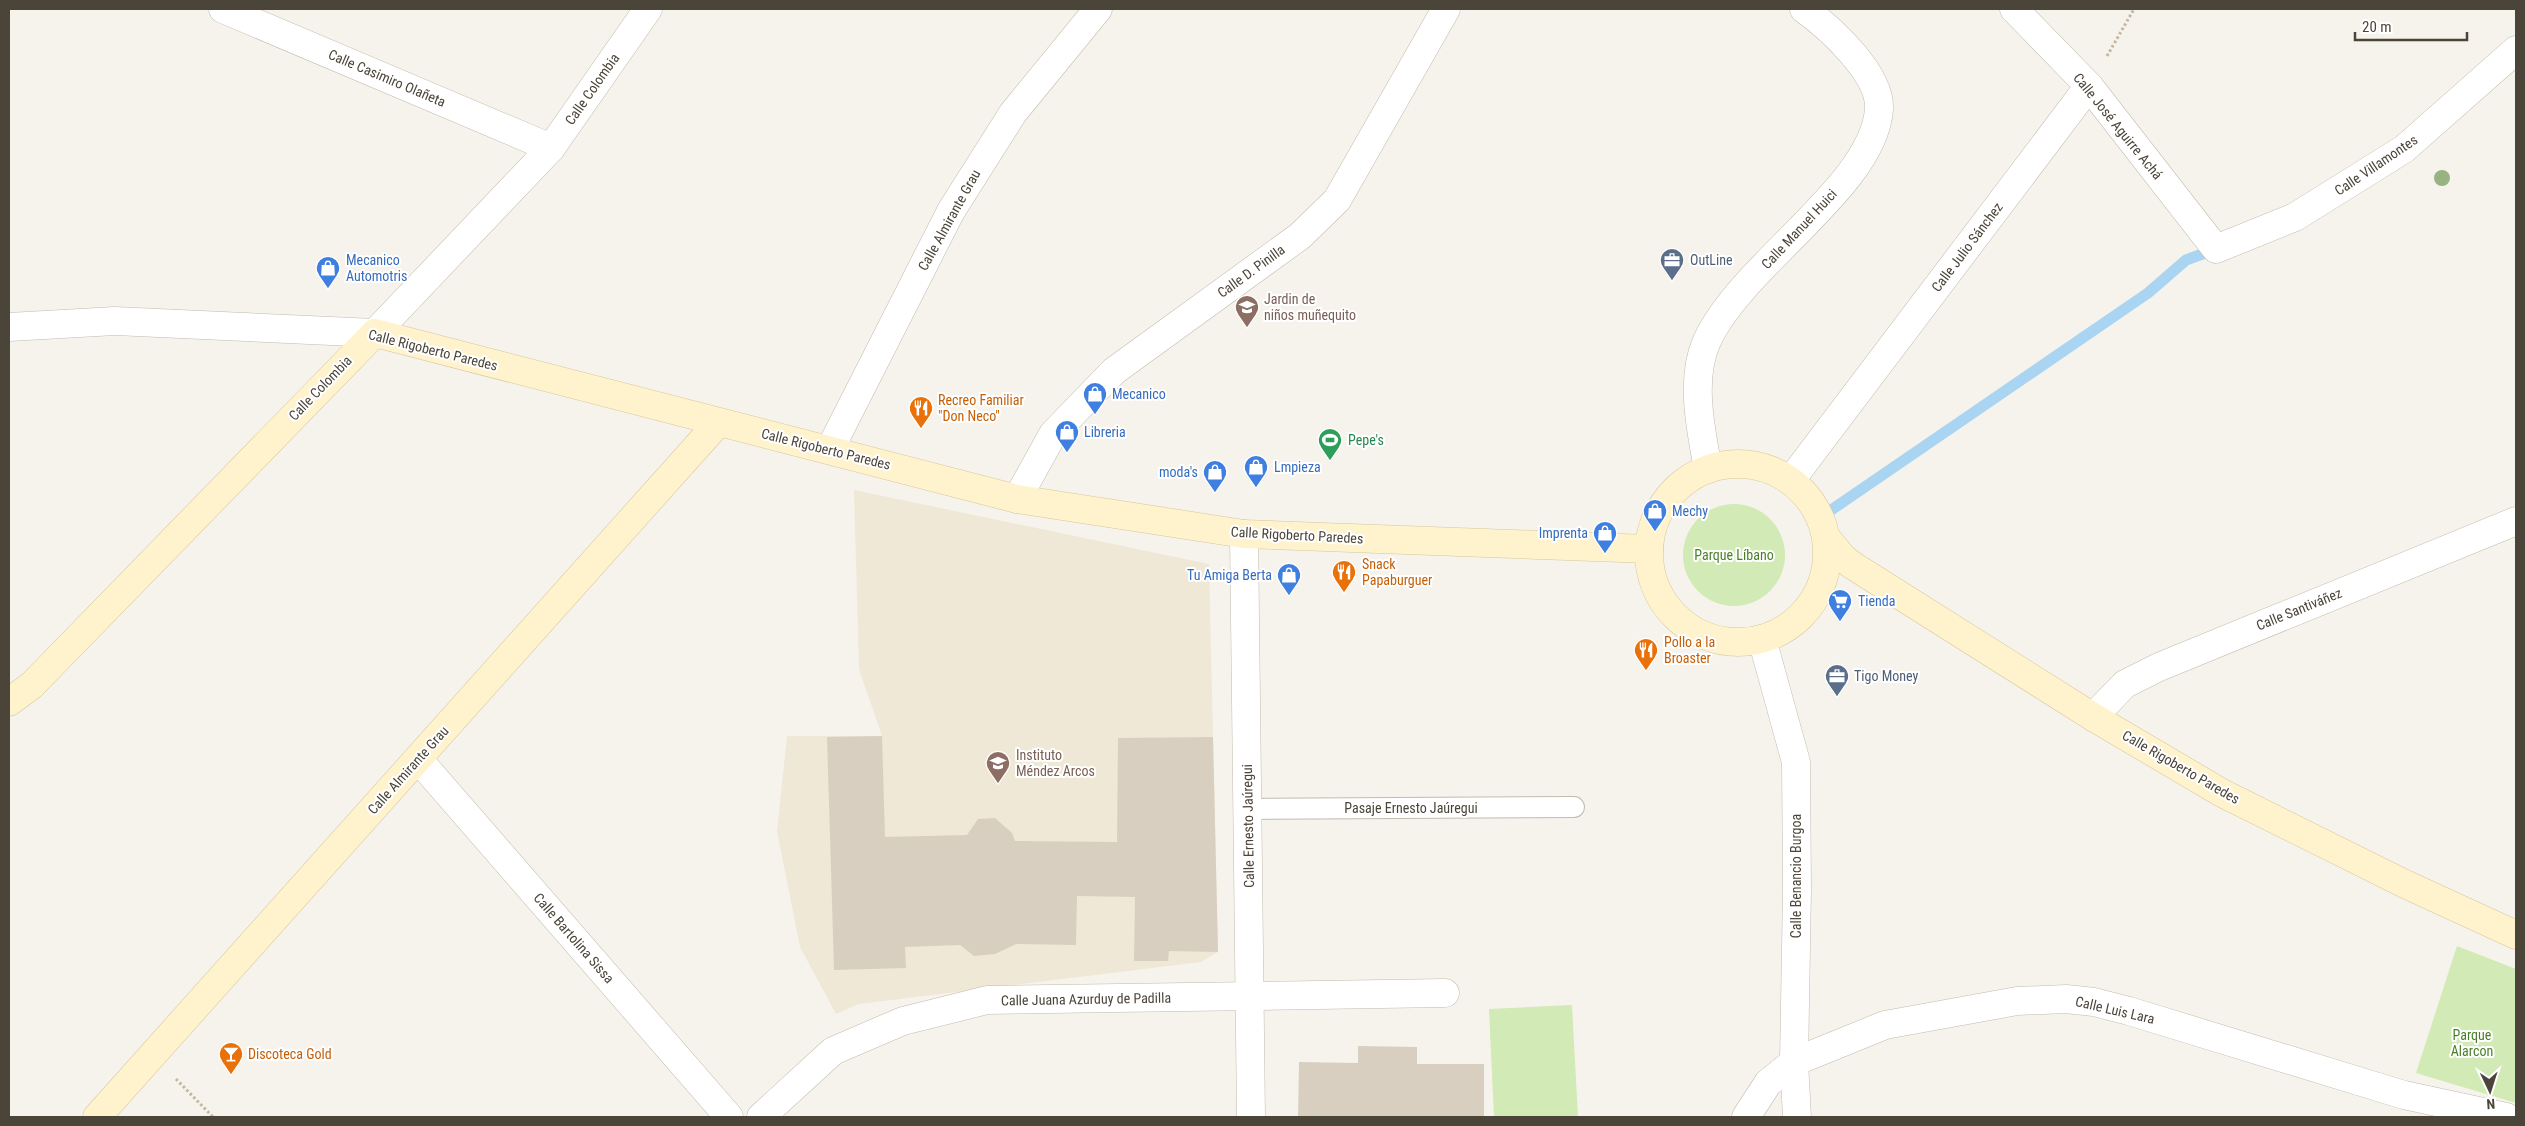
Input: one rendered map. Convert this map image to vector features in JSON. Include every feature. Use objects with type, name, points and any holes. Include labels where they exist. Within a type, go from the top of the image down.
[{"type":"main road","name":"Calle Rigoberto Paredes","points":[[375,333],[718,423],[830,449],[1017,499],[1244,534],[1649,548]]},
{"type":"main road","name":"Calle Colombia","points":[[9,702],[32,685],[375,333]]},
{"type":"main road","name":"Calle Almirante Grau","points":[[97,1117],[718,423]]},
{"type":"main road","points":[[1736,464],[1764,467],[1791,480],[1809,496],[1821,517],[1828,540],[1828,561],[1823,581],[1814,600],[1800,618],[1782,631],[1762,639],[1734,643],[1706,637],[1682,623],[1662,603],[1651,577],[1649,548],[1654,523],[1666,500],[1684,482],[1708,469],[1736,464]]},
{"type":"main road","name":"Calle Rigoberto Paredes","points":[[1828,540],[1842,558],[2093,717],[2222,793],[2405,884],[2516,935]]},
{"type":"main road","points":[[1823,581],[1847,571],[1862,570]]},
{"type":"street","name":"Calle Casimiro Olañeta","points":[[223,9],[551,148]]},
{"type":"street","name":"Calle Colombia","points":[[375,333],[551,148],[648,9]]},
{"type":"street","name":"Calle Almirante Grau","points":[[830,449],[951,211],[1013,113],[1098,9]]},
{"type":"street","name":"Calle D. Pinilla","points":[[1017,499],[1053,434],[1114,371],[1300,236],[1337,200],[1446,9]]},
{"type":"street","name":"Calle Manuel Huici","points":[[1708,469],[1697,381],[1706,344],[1724,310],[1842,183],[1871,141],[1879,107],[1871,78],[1832,30],[1804,9]]},
{"type":"street","name":"Calle José Aguirre Achá","points":[[2014,9],[2089,86],[2216,248]]},
{"type":"street","name":"Calle Villamontes","points":[[2216,248],[2295,217],[2404,149],[2516,50]]},
{"type":"street","name":"Calle Julio Sánchez","points":[[1791,480],[2089,86]]},
{"type":"street","name":"Calle Rigoberto Paredes","points":[[9,328],[115,321],[375,333]]},
{"type":"street","name":"Calle Santiváñez","points":[[2093,717],[2126,684],[2159,668],[2516,521]]},
{"type":"street","name":"Calle Ernesto Jaúregui","points":[[1244,534],[1251,1117]]},
{"type":"street","name":"Calle Benancio Burgoa","points":[[1762,639],[1796,762],[1797,890],[1794,1062],[1797,1117]]},
{"type":"street","name":"Calle Bartolina Sissa","points":[[418,758],[729,1117]]},
{"type":"street","name":"Calle Juana Azurduy de Padilla","points":[[761,1117],[833,1051],[903,1021],[987,1000],[1445,993]]},
{"type":"street","name":"Calle Luis Lara","points":[[1746,1117],[1768,1083],[1794,1062],[1885,1025],[2017,1001],[2066,999],[2094,1002],[2129,1011],[2404,1095],[2506,1117]]},
{"type":"lane","name":"Pasaje Ernesto Jaúregui","points":[[1248,809],[1574,807]]},
{"type":"path","points":[[2089,86],[2134,9]]},
{"type":"path","points":[[153,1055],[213,1117]]},
{"type":"shaded area","name":"Instituto Méndez Arcos","points":[[854,490],[1209,564],[1218,952],[1201,962],[859,1004],[836,1014],[800,947],[777,831],[787,736],[882,736],[859,669]]},
{"type":"green space","name":"Parque Líbano","points":[[1734,504],[1753,508],[1770,519],[1781,536],[1785,555],[1781,574],[1770,591],[1753,602],[1734,606],[1715,602],[1698,591],[1687,574],[1683,555],[1687,536],[1698,519],[1715,508]]},
{"type":"green space","name":"Parque Alarcon","points":[[2457,946],[2516,969],[2516,1103],[2416,1073]]},
{"type":"green space","points":[[1572,1005],[1578,1117],[1494,1117],[1489,1009]]},
{"type":"building","points":[[882,736],[885,837],[967,835],[978,819],[995,818],[1012,833],[1015,841],[1117,842],[1118,738],[1213,737],[1218,952],[1169,951],[1168,961],[1134,961],[1135,897],[1077,896],[1076,945],[1016,944],[995,954],[974,956],[960,945],[905,947],[906,968],[834,970],[827,737]]},
{"type":"building","points":[[1358,1046],[1417,1047],[1417,1064],[1484,1064],[1484,1117],[1298,1117],[1299,1062],[1358,1063]]},
{"type":"waterway","points":[[1821,517],[2148,293],[2186,260],[2216,249]]},
{"type":"place","name":"OutLine","points":[[1672,281]]},
{"type":"place","name":"Mecanico Automotris","points":[[328,289]]},
{"type":"place","name":"Jardin de niños muñequito","points":[[1247,328]]},
{"type":"place","name":"Mecanico","points":[[1095,415]]},
{"type":"place","name":"Recreo Familiar \"Don Neco\"","points":[[921,429]]},
{"type":"place","name":"Libreria","points":[[1067,453]]},
{"type":"place","name":"Pepe's","points":[[1330,461]]},
{"type":"place","name":"Lmpieza","points":[[1256,488]]},
{"type":"place","name":"moda's","points":[[1215,493]]},
{"type":"place","name":"Mechy","points":[[1655,532]]},
{"type":"place","name":"Imprenta","points":[[1605,554]]},
{"type":"place","name":"Snack Papaburguer","points":[[1344,593]]},
{"type":"place","name":"Tu Amiga Berta","points":[[1289,596]]},
{"type":"place","name":"Tienda","points":[[1840,622]]},
{"type":"place","name":"Pollo a la Broaster","points":[[1646,671]]},
{"type":"place","name":"Tigo Money","points":[[1837,697]]},
{"type":"place","name":"Instituto Méndez Arcos","points":[[998,784]]},
{"type":"place","name":"Discoteca Gold","points":[[231,1075]]}]
